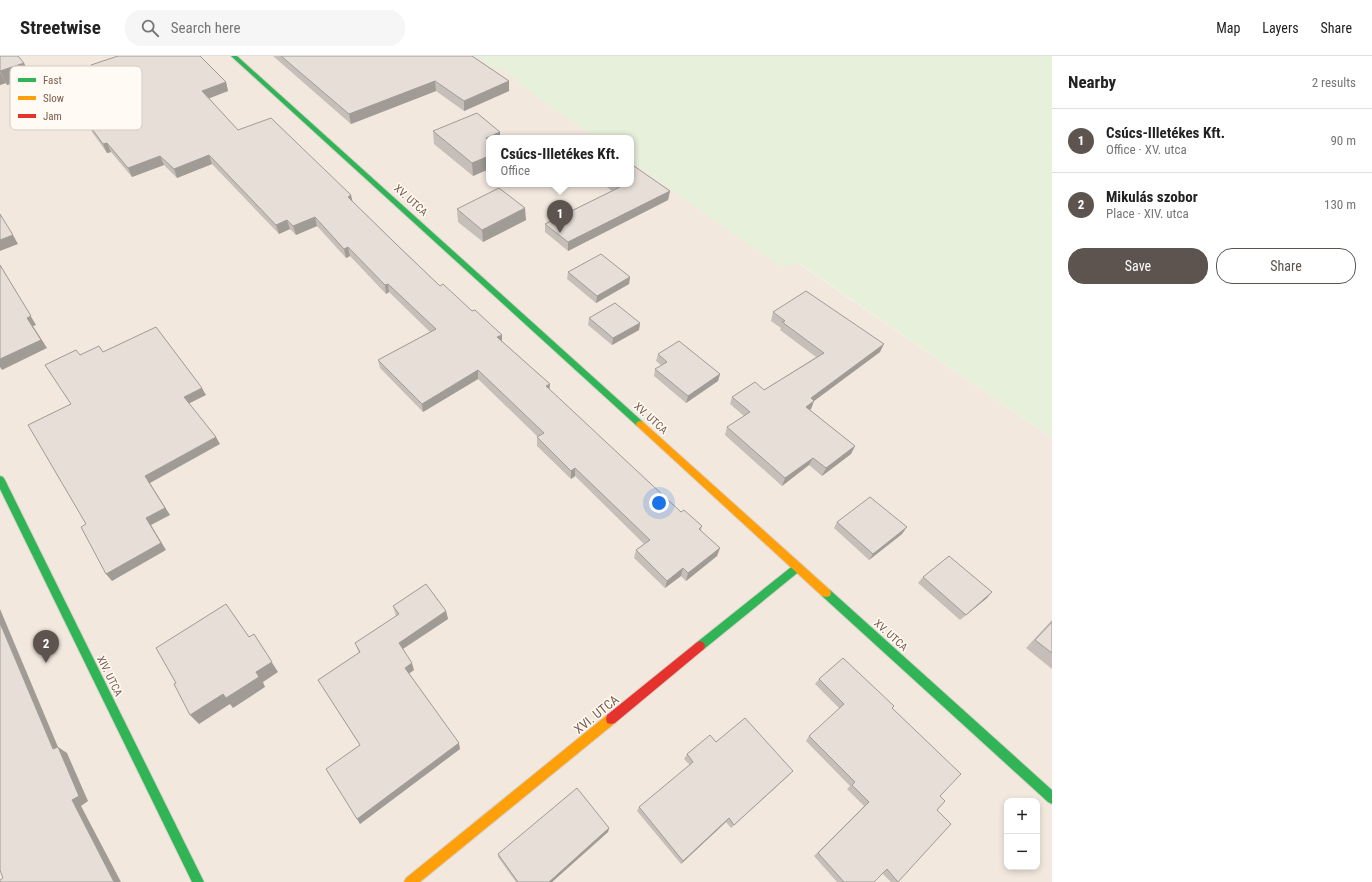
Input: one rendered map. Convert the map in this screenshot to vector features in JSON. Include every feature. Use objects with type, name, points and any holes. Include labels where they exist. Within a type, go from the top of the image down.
[{"type":"street","name":"XV. UTCA","points":[[234,56],[1052,798]]},
{"type":"street","name":"XIV. UTCA","points":[[0,480],[198,882]]},
{"type":"street","name":"XVI. UTCA","points":[[410,882],[798,567]]},
{"type":"shaded area","points":[[0,56],[498,56],[613,135],[486,135],[486,187],[634,187],[634,150],[1052,438],[1052,882],[0,882]]},
{"type":"green space","points":[[475,56],[1052,56],[1052,438],[799,263],[780,266],[634,164],[634,135],[592,135],[526,89],[504,70],[490,66]]},
{"type":"building","points":[[0,56],[18,56],[24,63],[10,66],[10,68],[0,71]]},
{"type":"building","points":[[118,56],[200,56],[226,82],[202,91],[238,130],[271,118],[351,195],[348,197],[396,244],[440,286],[443,284],[472,311],[475,310],[502,335],[497,337],[550,384],[546,386],[681,512],[684,510],[702,526],[699,529],[720,548],[688,573],[683,568],[667,581],[636,550],[650,540],[575,468],[571,471],[537,437],[544,433],[478,370],[422,404],[378,360],[436,329],[388,284],[385,285],[348,247],[344,249],[315,217],[293,226],[287,220],[276,225],[209,155],[174,169],[160,156],[128,168],[107,143],[103,144],[93,130],[142,130],[142,66],[91,65]]},
{"type":"building","points":[[281,56],[472,56],[509,81],[464,101],[435,81],[349,114]]},
{"type":"building","points":[[477,113],[500,132],[493,135],[486,135],[486,157],[472,163],[433,131]]},
{"type":"building","points":[[634,166],[670,191],[568,242],[545,224],[620,187],[634,187]]},
{"type":"building","points":[[499,188],[525,208],[482,230],[457,209]]},
{"type":"building","points":[[0,214],[13,235],[0,240]]},
{"type":"building","points":[[601,254],[630,277],[597,296],[568,272]]},
{"type":"building","points":[[0,265],[31,316],[27,318],[41,340],[0,359]]},
{"type":"building","points":[[806,291],[884,344],[811,398],[814,401],[806,407],[855,446],[826,468],[813,458],[785,478],[727,427],[750,412],[732,397],[755,382],[764,390],[824,353],[782,322],[785,321],[773,312]]},
{"type":"building","points":[[615,303],[640,323],[613,338],[589,318]]},
{"type":"building","points":[[156,327],[202,388],[184,397],[216,437],[145,476],[165,508],[146,518],[161,543],[106,574],[81,527],[86,524],[28,425],[71,404],[45,365],[76,350],[80,355],[99,346],[103,352]]},
{"type":"building","points":[[679,341],[720,374],[688,396],[655,369],[667,362],[658,354]]},
{"type":"building","points":[[870,497],[907,527],[873,554],[837,522]]},
{"type":"building","points":[[949,556],[992,592],[966,615],[923,577]]},
{"type":"building","points":[[426,584],[446,611],[399,643],[412,663],[405,668],[459,743],[357,819],[326,769],[360,745],[318,680],[360,652],[355,643],[399,614],[393,606]]},
{"type":"building","points":[[226,604],[249,637],[254,634],[272,662],[256,672],[259,677],[226,698],[223,694],[190,715],[174,684],[176,683],[156,648]]},
{"type":"building","points":[[1052,622],[1052,653],[1035,640]]},
{"type":"building","points":[[0,623],[53,749],[58,747],[79,796],[72,800],[114,882],[0,882],[3,878],[0,870]]},
{"type":"building","points":[[843,658],[894,706],[892,708],[961,774],[940,796],[945,801],[937,810],[951,824],[898,882],[887,869],[874,882],[844,882],[818,853],[869,802],[852,785],[855,782],[809,736],[844,704],[819,679]]},
{"type":"building","points":[[745,718],[793,771],[734,825],[729,818],[683,861],[639,807],[693,762],[687,754],[710,735],[716,742]]},
{"type":"building","points":[[577,788],[609,828],[549,882],[518,882],[498,854]]},
{"type":"traffic: fast","points":[[234,56],[640,424]]},
{"type":"traffic: fast","points":[[0,480],[198,882]]},
{"type":"traffic: fast","points":[[700,646],[798,567]]},
{"type":"traffic: fast","points":[[826,593],[1052,798]]},
{"type":"traffic: slow","points":[[640,424],[826,593]]},
{"type":"traffic: slow","points":[[410,882],[611,719]]},
{"type":"traffic: jam","points":[[611,719],[700,646]]},
{"type":"place","name":"Csúcs-Illetékes Kft.","points":[[560,233]]},
{"type":"place","name":"Mikulás szobor","points":[[46,663]]}]
